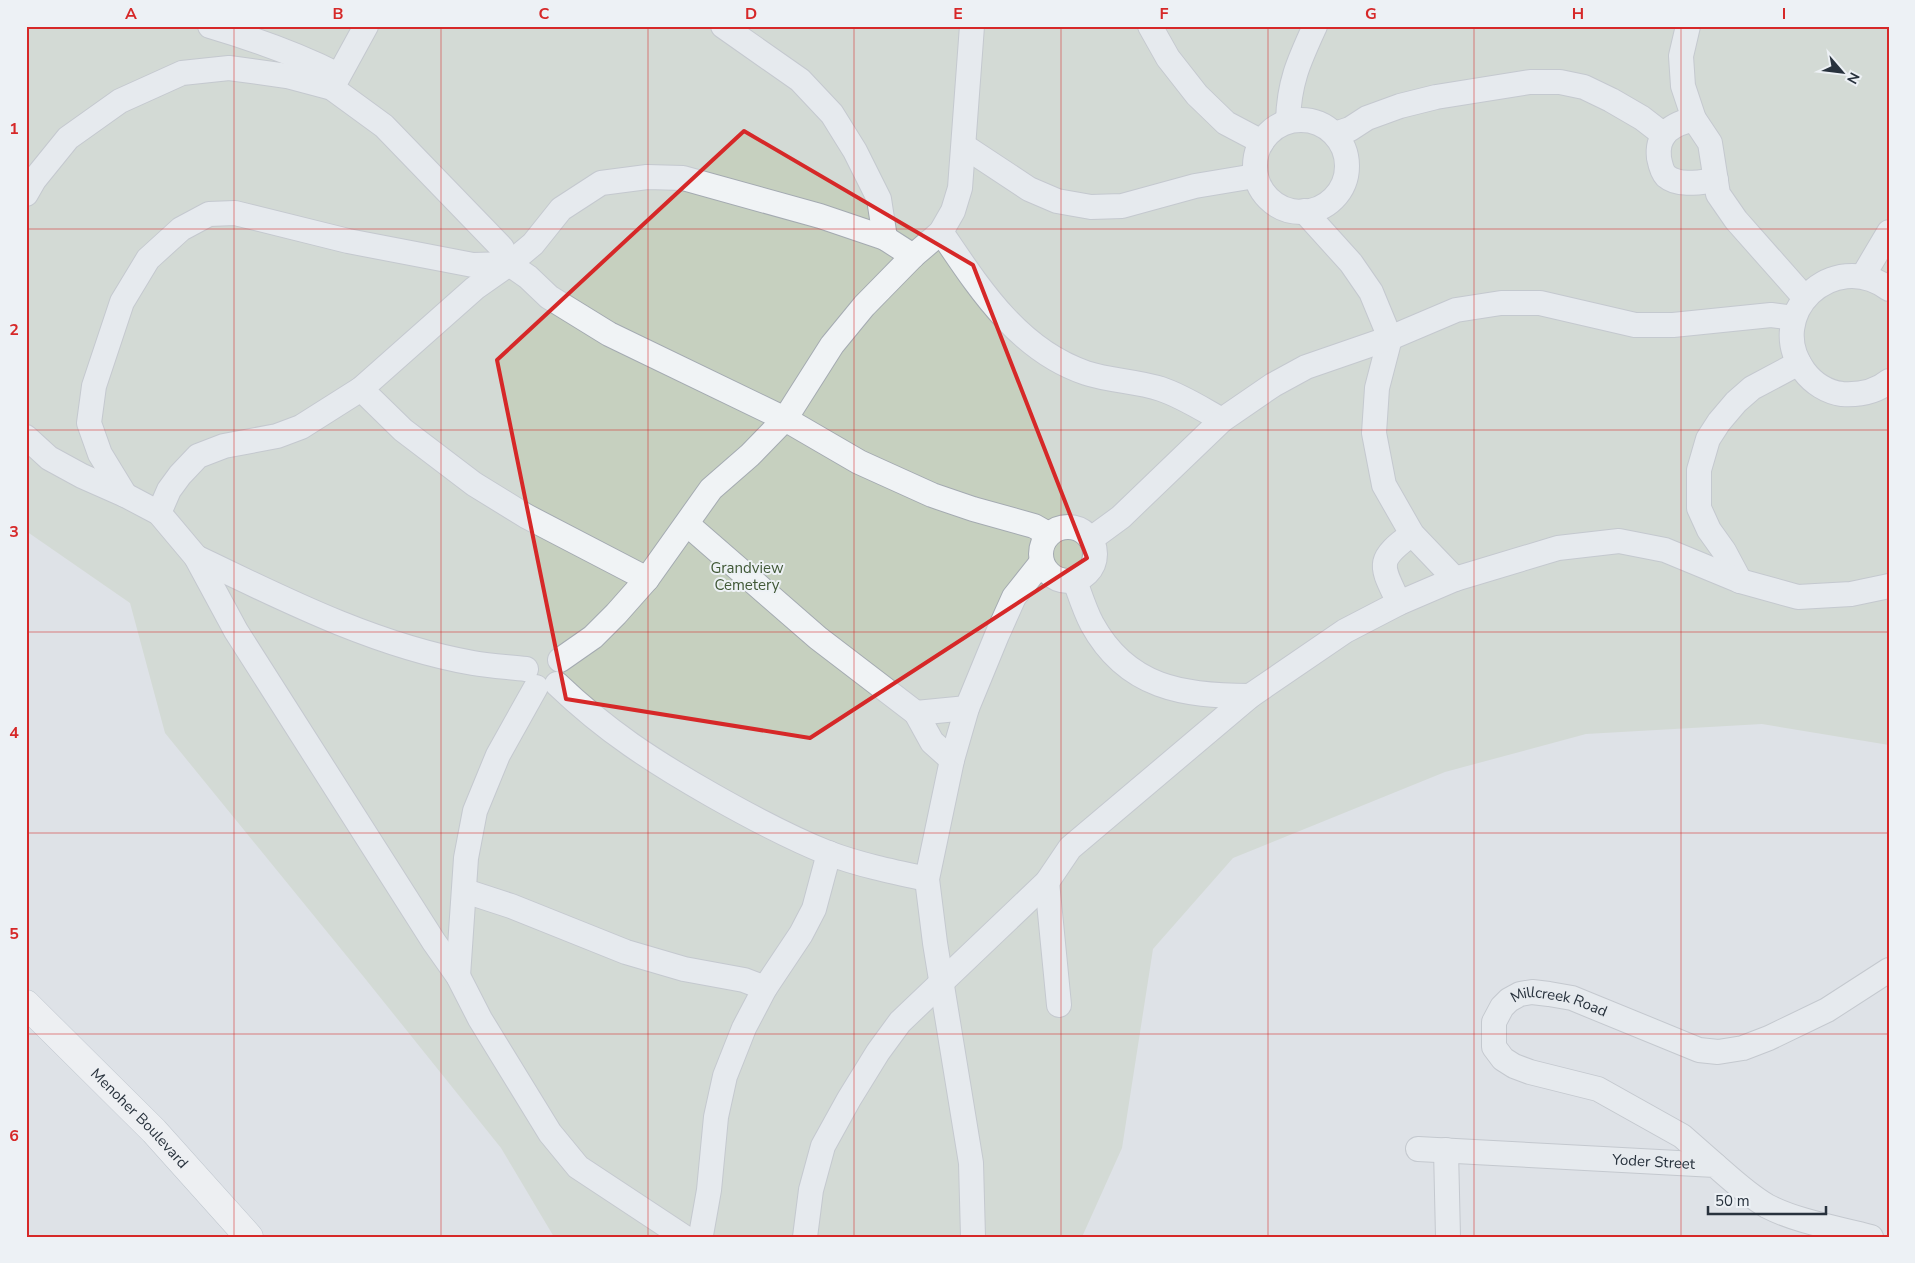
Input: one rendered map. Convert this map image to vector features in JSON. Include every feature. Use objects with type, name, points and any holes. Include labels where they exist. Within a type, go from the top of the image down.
[{"type":"main road","name":"Menoher Boulevard","points":[[26,1004],[154,1131],[249,1237]]},
{"type":"street","points":[[210,26],[256,40],[319,65],[384,126],[502,248],[509,264],[528,277],[548,297],[609,334],[785,418],[858,462],[924,491],[973,509],[1034,526],[1048,534]]},
{"type":"street","points":[[335,82],[366,26]]},
{"type":"street","points":[[723,26],[800,80],[832,114],[855,151],[879,199],[885,238]]},
{"type":"street","points":[[560,660],[593,637],[647,579],[711,489],[750,455],[785,418],[832,345],[864,306],[913,256],[941,232],[954,211],[960,188],[972,26]]},
{"type":"street","points":[[1150,26],[1168,58],[1197,95],[1226,123],[1262,142]]},
{"type":"street","points":[[1288,121],[1289,98],[1296,68],[1315,26]]},
{"type":"street","points":[[1688,26],[1681,56],[1683,86],[1694,119],[1710,144],[1718,194],[1800,308]]},
{"type":"street","points":[[26,194],[34,180],[68,138],[120,101],[182,73],[229,68],[335,82]]},
{"type":"street","points":[[1335,134],[1350,129],[1367,118],[1436,97],[1530,82],[1560,82],[1584,88],[1611,100],[1642,118],[1664,135]]},
{"type":"street","points":[[1694,119],[1678,123],[1664,135],[1658,149],[1660,164],[1666,175],[1679,181],[1695,183],[1716,180]]},
{"type":"street","points":[[1308,120],[1323,125],[1335,134],[1343,147],[1347,162],[1345,178],[1339,192],[1328,203],[1314,210],[1304,211],[1284,208],[1271,200],[1261,188],[1255,176],[1256,157],[1262,142],[1275,128],[1288,121],[1308,120]]},
{"type":"street","points":[[964,146],[1029,189],[1057,201],[1091,206],[1122,206],[1195,186],[1255,176]]},
{"type":"street","points":[[159,513],[169,490],[198,456],[224,446],[277,436],[301,427],[361,389],[475,288],[533,244],[561,209],[601,183],[648,177],[683,178],[820,216],[885,238],[913,256]]},
{"type":"street","points":[[1304,211],[1352,263],[1371,292],[1390,338],[1377,388],[1374,434],[1384,485],[1412,534],[1454,579]]},
{"type":"street","points":[[125,495],[100,454],[88,423],[94,386],[122,302],[148,259],[181,229],[209,214],[235,213],[348,241],[473,265],[509,264]]},
{"type":"street","points":[[941,232],[997,310],[1026,339],[1053,358],[1086,373],[1161,389],[1192,403],[1222,420]]},
{"type":"street","points":[[1863,276],[1889,232]]},
{"type":"street","points":[[1889,289],[1880,282],[1863,276],[1847,275],[1831,279],[1816,287],[1800,308],[1792,334],[1794,349],[1799,363],[1808,377],[1822,387],[1837,393],[1854,395],[1870,392],[1889,381]]},
{"type":"street","points":[[1091,539],[1121,517],[1222,420],[1273,385],[1306,367],[1390,338],[1456,310],[1501,303],[1540,303],[1635,325],[1673,325],[1771,316],[1800,308]]},
{"type":"street","points":[[1740,581],[1724,550],[1709,530],[1699,508],[1699,470],[1708,439],[1736,402],[1752,388],[1799,363]]},
{"type":"street","points":[[361,389],[403,430],[474,484],[526,516],[647,579]]},
{"type":"street","points":[[26,437],[49,458],[159,513],[196,557],[236,631],[434,942],[458,976],[480,1019],[550,1133],[578,1167],[684,1237]]},
{"type":"street","points":[[687,524],[818,638],[916,713],[932,742],[952,760]]},
{"type":"street","points":[[1071,526],[1082,530],[1091,539],[1095,551],[1093,564],[1086,575],[1075,581],[1061,581],[1049,575],[1041,563],[1040,547],[1048,534],[1059,528],[1071,526]]},
{"type":"street","points":[[1399,603],[1386,575],[1384,564],[1388,553],[1412,534]]},
{"type":"street","points":[[805,1237],[810,1190],[823,1146],[878,1052],[900,1022],[1047,882],[1070,848],[1250,696],[1345,631],[1399,603],[1454,579],[1558,548],[1619,541],[1665,550],[1740,581],[1798,597],[1851,594],[1889,586]]},
{"type":"street","points":[[196,557],[323,616],[408,646],[540,680],[654,761],[744,812],[828,853],[890,872],[928,879]]},
{"type":"street","points":[[972,1237],[971,1162],[941,981],[928,879],[952,760],[967,708],[1014,598],[1041,563]]},
{"type":"street","points":[[1075,581],[1092,624],[1114,656],[1137,673],[1155,684],[1196,694],[1250,696]]},
{"type":"street","points":[[540,652],[552,653],[560,660],[563,669],[562,677],[540,680],[531,658],[540,652]]},
{"type":"street","points":[[458,976],[466,858],[475,811],[498,755],[540,680]]},
{"type":"street","points":[[916,713],[967,708]]},
{"type":"street","points":[[699,1237],[701,1235],[709,1190],[716,1118],[726,1076],[744,1028],[764,988],[801,934],[814,910],[828,853]]},
{"type":"street","points":[[1047,882],[1060,1005]]},
{"type":"street","points":[[465,892],[511,906],[626,952],[684,969],[744,980],[764,988]]},
{"type":"street","name":"Millcreek Road","points":[[1714,1166],[1682,1136],[1598,1089],[1530,1072],[1514,1066],[1504,1059],[1494,1047],[1493,1037],[1494,1022],[1502,1007],[1509,1000],[1520,994],[1532,992],[1572,998],[1699,1050],[1718,1052],[1743,1048],[1778,1034],[1826,1010],[1889,970]]},
{"type":"street","name":"Yoder Street","points":[[1418,1150],[1446,1150],[1714,1166],[1748,1193],[1766,1205],[1785,1214],[1871,1237]]},
{"type":"street","points":[[1446,1150],[1448,1237]]},
{"type":"highlighted area","points":[[744,131],[973,265],[1087,558],[810,738],[566,699],[497,360]]},
{"type":"green space","name":"Grandview Cemetery","points":[[26,26],[1889,26],[1889,745],[1762,724],[1586,734],[1445,772],[1233,858],[1153,949],[1122,1148],[1082,1237],[554,1237],[501,1148],[165,733],[130,603],[26,531]]}]
